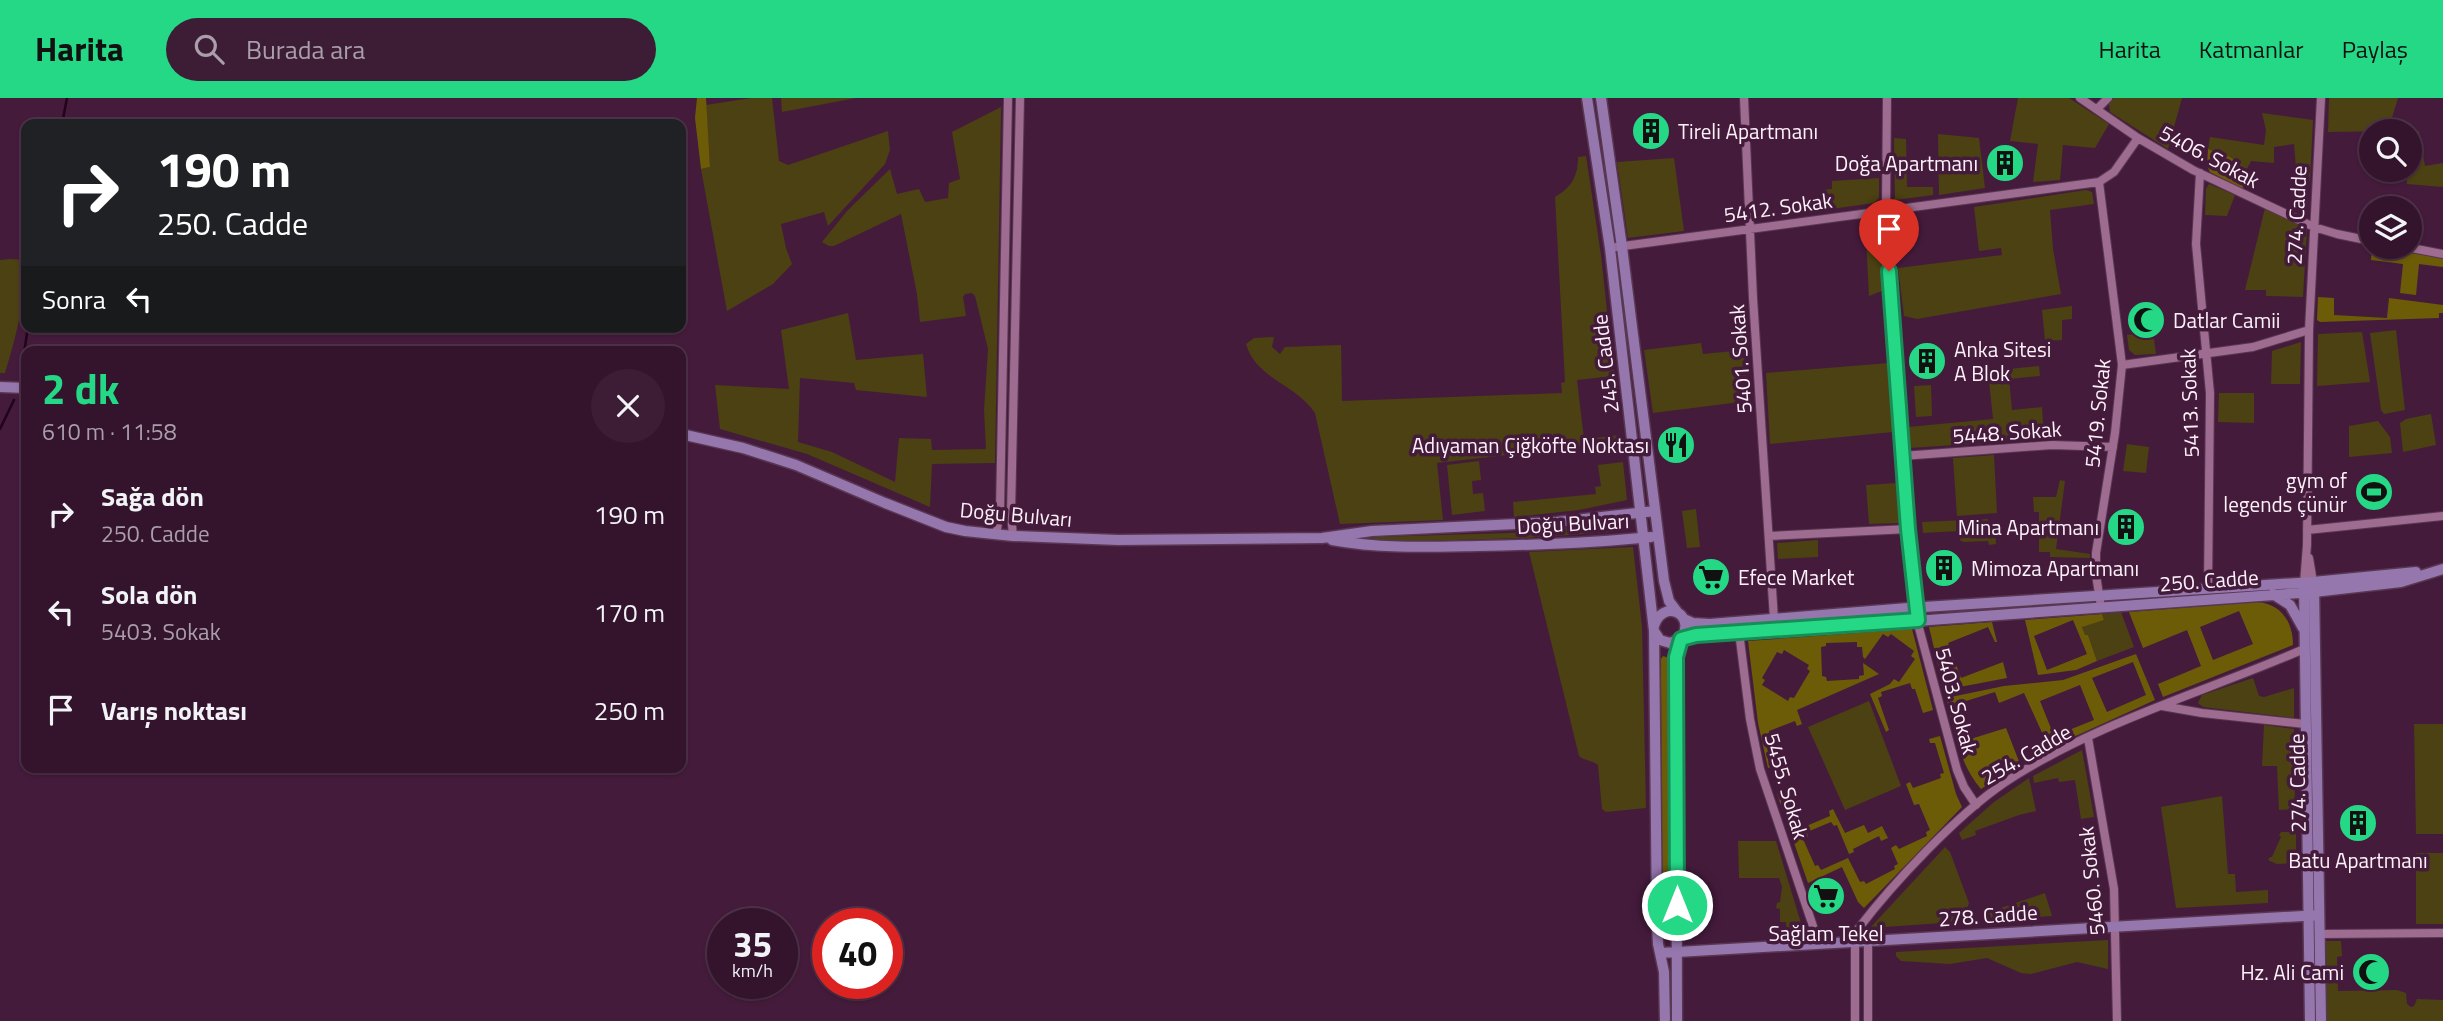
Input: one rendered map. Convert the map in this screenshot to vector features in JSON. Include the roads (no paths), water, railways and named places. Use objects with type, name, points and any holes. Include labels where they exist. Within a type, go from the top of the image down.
[{"type":"street","points":[[996,535],[1000,511],[1007,98]]},
{"type":"street","points":[[1013,536],[1011,513],[1020,98]]},
{"type":"street","name":"245. Cadde","points":[[1587,98],[1610,248],[1654,628],[1657,926],[1665,980],[1665,1021]]},
{"type":"street","name":"245. Cadde","points":[[1601,98],[1665,591],[1681,616]]},
{"type":"street","name":"5401. Sokak","points":[[1744,98],[1749,229],[1774,619]]},
{"type":"street","name":"5403. Sokak","points":[[1887,98],[1886,209],[1902,456],[1916,608],[1959,777],[1976,805]]},
{"type":"street","name":"5406. Sokak","points":[[2080,98],[2138,138],[2200,173],[2314,227],[2359,239]]},
{"type":"street","points":[[2097,109],[2108,98]]},
{"type":"street","name":"274. Cadde","points":[[2310,1021],[2314,915],[2307,545],[2309,330],[2321,98]]},
{"type":"street","points":[[2099,182],[2114,172],[2138,138]]},
{"type":"street","name":"5413. Sokak","points":[[2200,173],[2196,244],[2210,393],[2208,589]]},
{"type":"street","name":"5412. Sokak","points":[[1610,248],[2099,182]]},
{"type":"street","name":"5419. Sokak","points":[[2099,182],[2122,365],[2113,447],[2096,553],[2100,601]]},
{"type":"street","points":[[2422,250],[2443,254]]},
{"type":"street","points":[[2122,365],[2253,347],[2309,330]]},
{"type":"street","points":[[0,387],[21,388]]},
{"type":"street","name":"Doğu Bulvarı","points":[[686,435],[743,448],[796,465],[928,521],[965,531],[996,535],[1118,540],[1322,538],[1372,531],[1518,525],[1655,511]]},
{"type":"street","name":"5448. Sokak","points":[[1902,456],[2052,445],[2113,447]]},
{"type":"street","points":[[2307,530],[2443,516]]},
{"type":"street","points":[[1769,536],[1908,529]]},
{"type":"street","name":"Doğu Bulvarı","points":[[1322,538],[1392,548],[1529,545],[1658,536]]},
{"type":"street","name":"250. Cadde","points":[[1681,616],[1693,623],[1710,624],[1916,608],[2100,601],[2273,594],[2309,587],[2443,569],[2401,582],[2309,587],[2208,589],[2100,601],[1918,620],[1681,638]]},
{"type":"street","name":"274. Cadde","points":[[2309,587],[2304,631],[2305,724],[2314,915],[2320,934],[2321,1021]]},
{"type":"street","points":[[2273,594],[2290,605],[2304,631]]},
{"type":"street","points":[[1677,1021],[1676,657],[1686,626],[1681,616],[1673,611],[1662,613],[1654,628],[1665,642],[1675,642],[1681,638]]},
{"type":"street","name":"5455. Sokak","points":[[1739,632],[1750,719],[1760,769],[1819,944]]},
{"type":"street","name":"254. Cadde","points":[[1855,942],[1858,929],[1895,886],[1976,805],[2021,773],[2088,738],[2162,705],[2304,649]]},
{"type":"street","points":[[2162,705],[2202,713],[2305,724]]},
{"type":"street","name":"5460. Sokak","points":[[2088,738],[2113,882],[2117,1021]]},
{"type":"street","name":"278. Cadde","points":[[1660,953],[2314,915]]},
{"type":"street","points":[[2320,934],[2443,933]]},
{"type":"street","points":[[1868,941],[1868,1021]]},
{"type":"street","points":[[1855,942],[1855,1021]]},
{"type":"waterway","points":[[63,119],[67,98]]},
{"type":"waterway","points":[[25,346],[27,333]]},
{"type":"waterway","points":[[0,429],[14,400]]},
{"type":"place","name":"Tireli Apartmanı","points":[[1651,131]]},
{"type":"place","name":"Doğa Apartmanı","points":[[2005,163]]},
{"type":"place","name":"Datlar Camii","points":[[2146,320]]},
{"type":"place","name":"Anka Sitesi A Blok","points":[[1927,361]]},
{"type":"place","name":"Adıyaman Çiğköfte Noktası","points":[[1676,445]]},
{"type":"place","name":"gym of legends çünür","points":[[2374,492]]},
{"type":"place","name":"Mina Apartmanı","points":[[2126,527]]},
{"type":"place","name":"Mimoza Apartmanı","points":[[1944,568]]},
{"type":"place","name":"Efece Market","points":[[1711,577]]},
{"type":"place","name":"Batu Apartmanı","points":[[2358,823]]},
{"type":"place","name":"Sağlam Tekel","points":[[1826,896]]},
{"type":"place","name":"Hz. Ali Cami","points":[[2371,972]]}]
